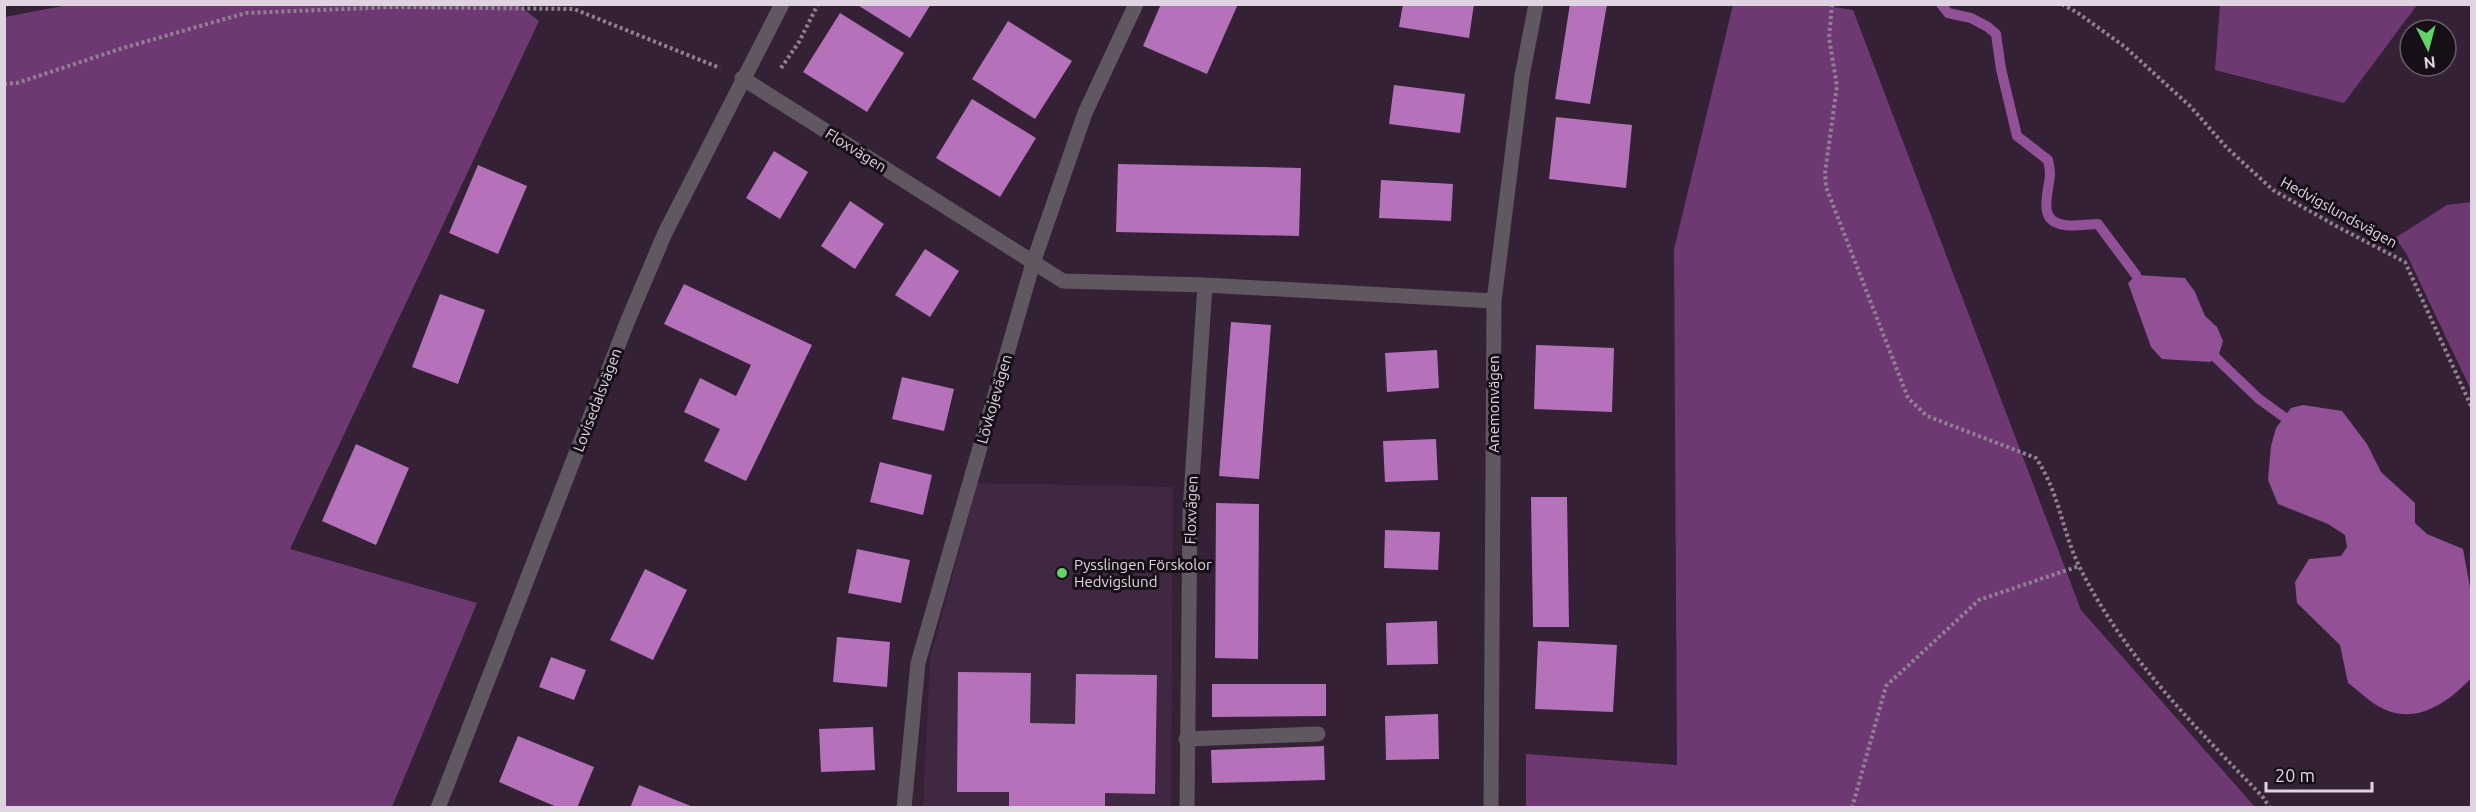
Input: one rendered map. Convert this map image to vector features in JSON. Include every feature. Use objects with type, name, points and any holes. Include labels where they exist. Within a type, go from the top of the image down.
[{"type":"street","name":"Lovisedalsvägen","points":[[438,807],[665,232],[742,78],[782,4]]},
{"type":"street","name":"Lövkojevägen","points":[[904,807],[918,663],[1033,263],[1085,113],[1136,4]]},
{"type":"street","name":"Anemonvägen","points":[[1491,807],[1494,302],[1522,76],[1536,4]]},
{"type":"street","name":"Floxvägen","points":[[742,78],[1063,281],[1205,285],[1494,302]]},
{"type":"street","name":"Floxvägen","points":[[1187,807],[1190,512],[1205,285]]},
{"type":"street","points":[[1186,739],[1318,734]]},
{"type":"path","points":[[1832,4],[1829,38],[1837,86],[1825,173],[1826,187],[1908,398],[1927,416],[2036,458],[2056,496],[2079,566],[2121,638],[2187,719],[2262,795],[2270,807]]},
{"type":"path","name":"Hedvigslundsvägen","points":[[2062,4],[2125,47],[2191,107],[2227,148],[2273,190],[2405,262],[2472,408]]},
{"type":"path","points":[[4,84],[17,83],[123,48],[246,13],[394,7],[574,9],[742,78]]},
{"type":"path","points":[[1852,807],[1886,686],[1979,600],[2079,566]]},
{"type":"shaded area","points":[[73,4],[517,4],[539,21],[290,549],[477,603],[392,807],[5,807],[5,17]]},
{"type":"shaded area","points":[[1815,4],[1853,10],[2081,610],[2255,807],[1526,807],[1526,754],[1677,765],[1674,249],[1733,5]]},
{"type":"shaded area","points":[[2220,4],[2417,5],[2407,18],[2398,18],[2398,31],[2344,103],[2215,70]]},
{"type":"shaded area","points":[[2472,202],[2471,390],[2406,253],[2395,238],[2447,205]]},
{"type":"shaded area","points":[[2136,275],[2185,278],[2195,292],[2205,316],[2217,327],[2223,341],[2219,354],[2210,362],[2162,359],[2151,347],[2128,283]]},
{"type":"shaded area","points":[[2303,405],[2342,411],[2367,444],[2381,472],[2415,503],[2415,523],[2427,534],[2463,549],[2471,593],[2471,678],[2453,695],[2433,708],[2410,714],[2398,714],[2381,708],[2367,698],[2348,683],[2340,645],[2297,603],[2295,582],[2309,559],[2341,556],[2347,547],[2345,535],[2328,524],[2278,504],[2268,480],[2271,446],[2276,428],[2291,408]]},
{"type":"shaded area","name":"Pysslingen Förskolor Hedvigslund","points":[[977,483],[1173,487],[1171,807],[923,808],[930,660]]},
{"type":"building","points":[[856,4],[931,4],[910,38]]},
{"type":"building","points":[[1161,4],[1238,4],[1207,74],[1143,46]]},
{"type":"building","points":[[1403,4],[1474,4],[1469,38],[1399,27]]},
{"type":"building","points":[[1570,4],[1607,4],[1590,104],[1555,99]]},
{"type":"building","points":[[840,13],[904,53],[867,112],[803,72]]},
{"type":"building","points":[[1008,21],[1072,61],[1035,119],[972,79]]},
{"type":"building","points":[[1394,85],[1465,94],[1460,133],[1389,124]]},
{"type":"building","points":[[972,99],[1036,138],[1000,197],[936,158]]},
{"type":"building","points":[[1556,117],[1632,125],[1626,188],[1549,179]]},
{"type":"building","points":[[774,151],[808,172],[780,219],[746,198]]},
{"type":"building","points":[[1118,164],[1301,168],[1299,236],[1116,232]]},
{"type":"building","points":[[478,165],[527,186],[498,254],[449,233]]},
{"type":"building","points":[[1381,180],[1453,184],[1451,221],[1379,218]]},
{"type":"building","points":[[850,201],[884,224],[855,269],[821,246]]},
{"type":"building","points":[[925,249],[959,271],[930,317],[895,295]]},
{"type":"building","points":[[684,284],[812,345],[746,481],[704,461],[720,429],[684,412],[700,378],[736,396],[751,365],[664,324]]},
{"type":"building","points":[[440,294],[485,310],[458,384],[412,367]]},
{"type":"building","points":[[1231,322],[1271,325],[1259,479],[1219,476]]},
{"type":"building","points":[[1536,345],[1614,348],[1612,412],[1534,409]]},
{"type":"building","points":[[1437,350],[1439,388],[1387,392],[1385,353]]},
{"type":"building","points":[[902,377],[954,389],[944,431],[892,419]]},
{"type":"building","points":[[1436,439],[1438,480],[1385,482],[1383,441]]},
{"type":"building","points":[[356,444],[409,468],[376,545],[322,521]]},
{"type":"building","points":[[880,462],[932,475],[923,515],[870,502]]},
{"type":"building","points":[[1531,497],[1567,497],[1569,627],[1533,627]]},
{"type":"building","points":[[1216,503],[1259,504],[1258,659],[1215,658]]},
{"type":"building","points":[[1385,530],[1440,532],[1438,570],[1384,568]]},
{"type":"building","points":[[857,549],[910,560],[901,603],[848,593]]},
{"type":"building","points":[[645,569],[687,590],[653,660],[610,640]]},
{"type":"building","points":[[1437,621],[1438,664],[1387,665],[1386,623]]},
{"type":"building","points":[[837,637],[890,642],[887,687],[833,682]]},
{"type":"building","points":[[1538,641],[1617,645],[1613,712],[1535,709]]},
{"type":"building","points":[[551,657],[586,670],[574,700],[539,687]]},
{"type":"building","points":[[958,672],[1031,673],[1030,723],[1075,724],[1076,674],[1157,675],[1155,794],[1105,793],[1105,808],[1009,808],[1009,792],[957,792]]},
{"type":"building","points":[[1212,684],[1326,684],[1326,716],[1212,717]]},
{"type":"building","points":[[1438,714],[1439,759],[1386,760],[1385,716]]},
{"type":"building","points":[[873,727],[875,770],[821,772],[819,729]]},
{"type":"building","points":[[518,736],[594,767],[577,808],[559,808],[499,782]]},
{"type":"building","points":[[1324,746],[1325,780],[1212,783],[1211,750]]},
{"type":"building","points":[[639,785],[693,807],[693,808],[630,808]]},
{"type":"waterway","points":[[1941,4],[1948,13],[1971,18],[1996,34],[2001,69],[2017,136],[2048,160],[2050,174],[2046,206],[2050,218],[2056,223],[2069,226],[2098,224],[2136,275]]},
{"type":"waterway","points":[[2215,357],[2259,399],[2284,417]]},
{"type":"place","name":"Pysslingen Förskolor Hedvigslund","points":[[1062,573]]}]
